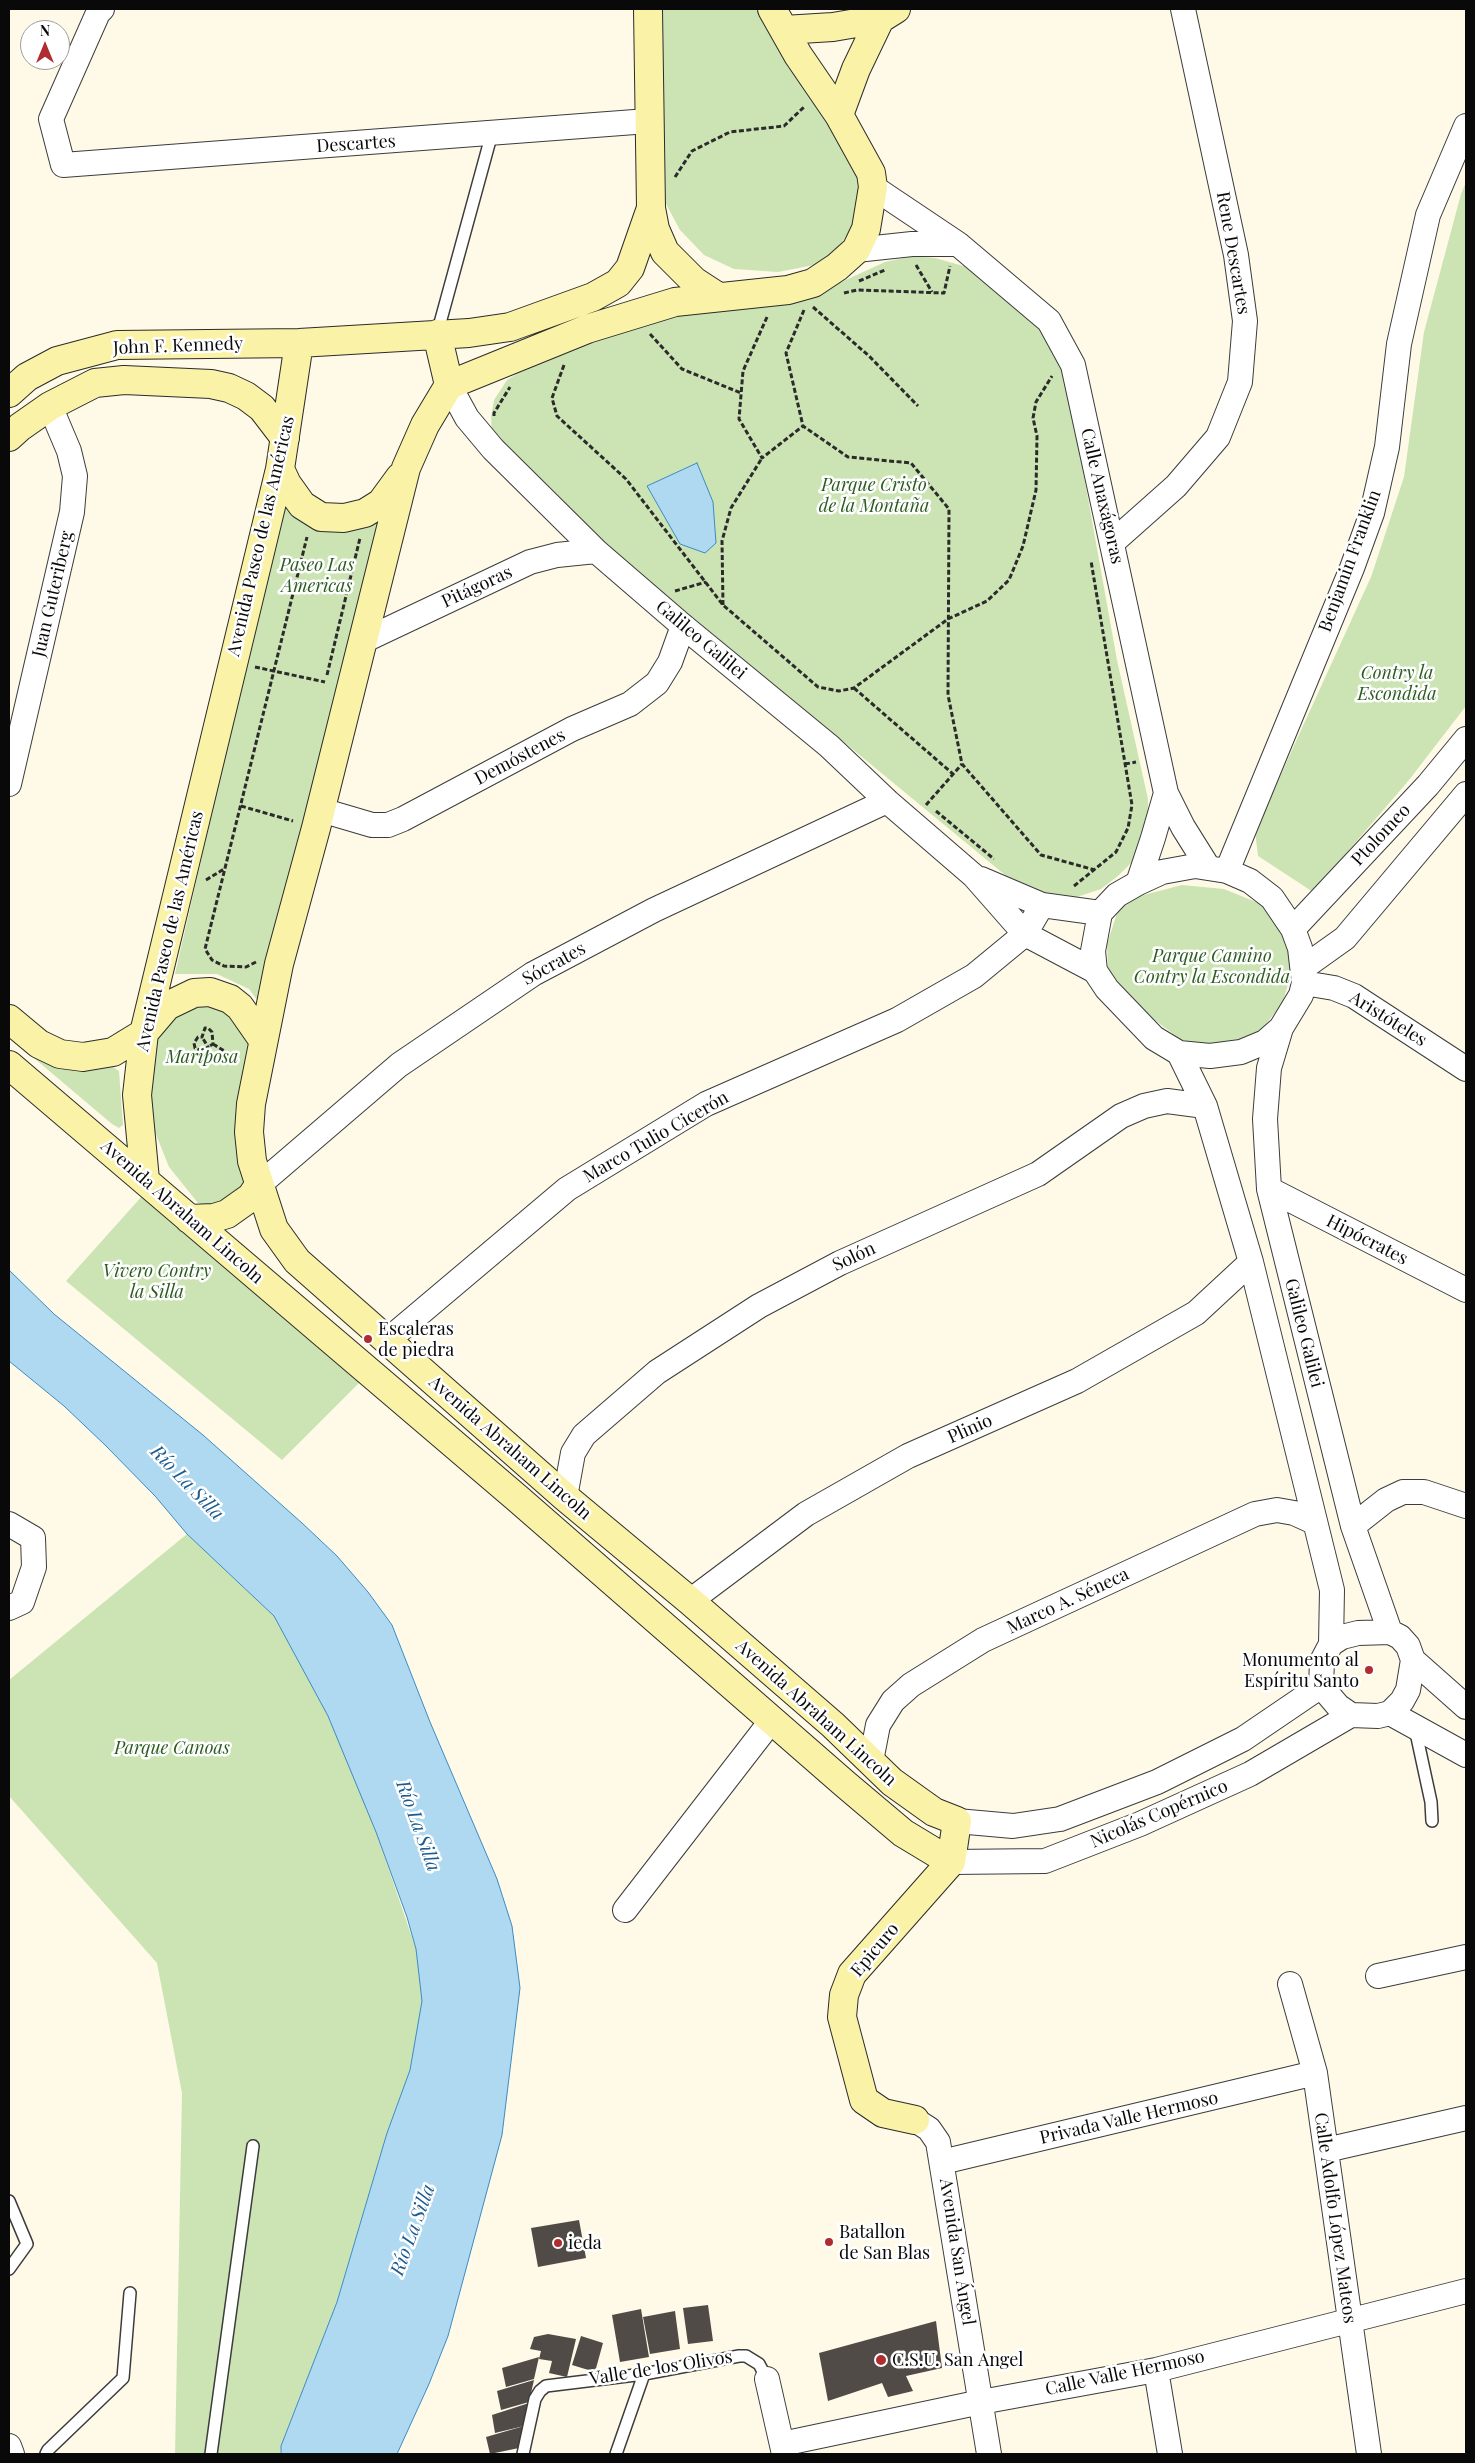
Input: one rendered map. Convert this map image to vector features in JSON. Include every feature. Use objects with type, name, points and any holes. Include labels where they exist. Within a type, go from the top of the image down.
[{"type":"street","name":"Descartes","points":[[102,9],[98,13],[51,119],[63,165],[648,121]]},
{"type":"street","points":[[648,9],[648,121],[651,208],[655,229],[665,252],[694,281],[717,296]]},
{"type":"street","name":"Rene Descartes","points":[[1113,542],[1176,486],[1218,437],[1240,382],[1245,321],[1236,255],[1183,9]]},
{"type":"street","points":[[778,19],[834,28],[888,14]]},
{"type":"street","points":[[839,115],[856,69],[888,14]]},
{"type":"street","points":[[263,1040],[279,964],[319,818],[406,468],[425,425],[449,385],[574,335],[674,302],[788,290],[813,282],[837,267],[856,250],[866,229],[873,187],[871,173],[839,115],[811,76],[778,19]]},
{"type":"street","name":"Benjamin Franklin","points":[[1218,869],[1348,577],[1372,513],[1387,447],[1398,344],[1428,215],[1466,126]]},
{"type":"street","name":"Calle Anaxágoras","points":[[873,187],[954,255],[1049,321],[1073,365],[1113,542],[1166,793],[1183,827],[1218,869]]},
{"type":"street","points":[[299,343],[469,333],[510,327],[593,297],[618,282],[630,268],[651,208]]},
{"type":"street","points":[[856,250],[912,244],[954,255]]},
{"type":"street","points":[[437,334],[449,385]]},
{"type":"street","name":"John F. Kennedy","points":[[9,394],[27,377],[57,361],[117,345],[299,343]]},
{"type":"street","name":"Avenida Paseo de las Américas","points":[[145,1180],[137,1095],[144,1033],[280,469],[299,343]]},
{"type":"street","name":"John F. Kennedy","points":[[9,437],[50,406],[95,383],[124,380],[211,384],[229,388],[246,396],[268,415],[285,438]]},
{"type":"street","name":"Galileo Galilei","points":[[449,385],[467,418],[498,456],[596,551],[683,626],[829,746],[887,801],[974,876],[1025,934],[1095,971]]},
{"type":"street","name":"Juan Guteriberg","points":[[9,784],[72,512],[75,476],[69,451],[50,406]]},
{"type":"street","points":[[280,469],[287,484],[302,505],[321,517],[344,518],[365,513],[381,503],[406,468]]},
{"type":"street","name":"Pitágoras","points":[[363,641],[530,562],[558,555],[596,551]]},
{"type":"street","name":"Demóstenes","points":[[319,818],[372,825],[388,825],[403,819],[572,729],[630,704],[657,683],[670,662],[683,626]]},
{"type":"street","name":"Ptolomeo","points":[[1293,929],[1428,785],[1466,739]]},
{"type":"street","points":[[1428,785],[1462,808]]},
{"type":"street","name":"Calle Anaxágoras","points":[[1138,883],[1166,793]]},
{"type":"street","name":"Sócrates","points":[[259,1185],[399,1065],[533,974],[654,910],[887,801]]},
{"type":"street","name":"Ptolomeo","points":[[1303,976],[1345,938],[1462,808]]},
{"type":"street","points":[[1178,867],[1218,869],[1250,881],[1272,898],[1293,929],[1300,948],[1303,976],[1301,996],[1281,1028],[1265,1042],[1241,1052],[1210,1056],[1180,1053],[1154,1038],[1107,990],[1095,971],[1092,951],[1100,912],[1117,895],[1162,872],[1178,867]]},
{"type":"street","name":"Galileo Galilei","points":[[974,876],[1042,905],[1100,912]]},
{"type":"street","name":"Marco Tulio Cicerón","points":[[388,1340],[567,1189],[706,1104],[897,1020],[974,976],[1025,934],[1042,905]]},
{"type":"street","name":"Aristóteles","points":[[1303,976],[1354,996],[1466,1069]]},
{"type":"street","points":[[9,1020],[39,1044],[60,1054],[83,1057],[113,1052],[144,1033],[167,1006],[194,993],[210,992],[230,999],[240,1007],[263,1040]]},
{"type":"street","name":"Galileo Galilei","points":[[1281,1028],[1269,1068],[1264,1119],[1269,1189],[1352,1526],[1390,1632]]},
{"type":"street","name":"Avenida Abraham Lincoln","points":[[263,1040],[251,1104],[249,1132],[252,1161],[274,1229],[297,1261],[565,1497],[690,1601],[871,1761],[892,1782],[934,1812],[957,1820]]},
{"type":"street","name":"Galileo Galilei","points":[[1180,1053],[1205,1106],[1252,1262],[1332,1590],[1331,1644]]},
{"type":"street","name":"Avenida Abraham Lincoln","points":[[9,1065],[903,1832],[951,1862]]},
{"type":"street","name":"Solón","points":[[565,1497],[573,1453],[584,1435],[657,1372],[759,1306],[840,1263],[1038,1174],[1121,1116],[1144,1106],[1167,1101],[1205,1106]]},
{"type":"street","points":[[189,1220],[214,1218],[227,1214],[251,1196],[259,1185]]},
{"type":"street","name":"Hipócrates","points":[[1269,1189],[1466,1290]]},
{"type":"street","name":"Plinio","points":[[690,1601],[806,1514],[908,1456],[1078,1381],[1196,1313],[1252,1262]]},
{"type":"street","points":[[1352,1526],[1386,1500],[1403,1492],[1424,1492],[1466,1506]]},
{"type":"street","name":"Marco A. Séneca","points":[[871,1761],[878,1725],[893,1701],[912,1685],[984,1640],[1255,1514],[1277,1510],[1294,1513],[1314,1522]]},
{"type":"street","points":[[9,1524],[33,1538],[34,1567],[22,1602],[9,1608]]},
{"type":"street","points":[[1413,1660],[1408,1690],[1402,1701],[1390,1713],[1378,1716],[1351,1715],[1338,1706],[1321,1686],[1322,1661],[1331,1644],[1342,1637],[1358,1633],[1390,1632],[1400,1637],[1408,1646],[1413,1660],[1466,1707]]},
{"type":"street","name":"Nicolás Copérnico","points":[[957,1820],[1013,1826],[1060,1819],[1157,1782],[1244,1739],[1321,1686]]},
{"type":"street","points":[[1390,1713],[1466,1755]]},
{"type":"street","name":"Nicolás Copérnico","points":[[951,1862],[1045,1861],[1140,1824],[1250,1774],[1351,1715]]},
{"type":"street","points":[[625,1910],[772,1720]]},
{"type":"street","points":[[951,1862],[957,1820]]},
{"type":"street","name":"Epicuro","points":[[915,2120],[883,2113],[864,2100],[842,2017],[844,1995],[852,1974],[951,1862]]},
{"type":"street","points":[[1378,1976],[1466,1957]]},
{"type":"street","name":"Calle Adolfo López Mateos","points":[[1290,1984],[1315,2074],[1369,2454]]},
{"type":"street","name":"Privada Valle Hermoso","points":[[942,2162],[1315,2074]]},
{"type":"street","points":[[1326,2150],[1466,2118]]},
{"type":"street","name":"Avenida San Ángel","points":[[915,2120],[929,2129],[938,2142],[989,2454]]},
{"type":"street","name":"Calle Valle Hermoso","points":[[783,2449],[981,2402],[1156,2370],[1349,2319],[1466,2292]]},
{"type":"street","points":[[1156,2370],[1170,2454]]},
{"type":"street","name":"Valle de los Olivos","points":[[767,2379],[783,2449]]},
{"type":"street","points":[[9,2446],[12,2454]]},
{"type":"lane","points":[[437,334],[492,133]]},
{"type":"lane","points":[[1414,1726],[1431,1802],[1432,1820]]},
{"type":"lane","points":[[211,2454],[253,2146]]},
{"type":"lane","points":[[9,2201],[27,2244],[9,2269]]},
{"type":"lane","points":[[46,2454],[123,2378],[130,2293]]},
{"type":"lane","name":"Valle de los Olivos","points":[[523,2454],[535,2399],[540,2391],[556,2384],[644,2374],[739,2356],[746,2356],[759,2364],[767,2379]]},
{"type":"lane","points":[[616,2454],[644,2374]]},
{"type":"path","points":[[672,186],[675,176],[692,151],[730,132],[784,126],[797,116],[805,106],[811,76]]},
{"type":"path","points":[[941,264],[954,255]]},
{"type":"path","points":[[954,255],[957,270]]},
{"type":"path","points":[[840,294],[857,290],[944,293],[954,255]]},
{"type":"path","points":[[913,259],[922,261]]},
{"type":"path","points":[[851,284],[886,270]]},
{"type":"path","points":[[918,406],[869,356],[807,302],[786,354],[803,426],[848,457],[912,463],[949,509],[948,695],[962,764],[1041,855],[1095,870]]},
{"type":"path","points":[[762,458],[739,419],[743,371],[769,313]]},
{"type":"path","points":[[656,328],[647,330],[682,369],[741,393]]},
{"type":"path","points":[[574,335],[552,398],[558,416],[626,479],[723,605],[818,687],[839,691],[854,688],[948,619],[987,601],[1009,580],[1020,554],[1036,490],[1038,436],[1033,418],[1036,402],[1051,377],[1073,365]]},
{"type":"path","points":[[1049,368],[1053,387]]},
{"type":"path","points":[[495,421],[494,413],[514,381]]},
{"type":"path","points":[[723,605],[722,541],[731,508],[762,458],[803,426]]},
{"type":"path","points":[[259,960],[246,967],[224,966],[212,960],[205,949],[313,512]]},
{"type":"path","points":[[1066,887],[1076,886],[1116,852],[1128,828],[1132,805],[1090,557]]},
{"type":"path","points":[[676,597],[670,592],[706,582]]},
{"type":"path","points":[[233,661],[325,682]]},
{"type":"path","points":[[854,688],[953,774]]},
{"type":"path","points":[[912,823],[962,764]]},
{"type":"path","points":[[920,797],[998,862]]},
{"type":"path","points":[[240,806],[319,818]]},
{"type":"path","points":[[213,1057],[208,1047],[202,1037],[205,1028],[210,1028],[215,1042],[226,1052],[223,1056],[213,1057],[210,1061],[202,1060],[200,1058],[202,1051],[208,1047],[215,1042]]},
{"type":"path","points":[[202,1037],[197,1038],[194,1044],[197,1050],[202,1051]]},
{"type":"green space","points":[[662,9],[762,9],[856,166],[860,194],[854,224],[837,250],[814,265],[778,272],[734,269],[704,255],[680,230],[666,204],[660,174]]},
{"type":"green space","name":"Contry la Escondida","points":[[1466,182],[1466,706],[1409,780],[1313,892],[1258,856],[1255,831],[1371,577],[1404,477],[1424,332],[1461,194]]},
{"type":"green space","name":"Parque Cristo de la Montaña","points":[[913,256],[935,258],[967,267],[1038,319],[1065,370],[1117,660],[1148,799],[1148,820],[1134,860],[1101,889],[1077,897],[1046,897],[1022,889],[520,475],[492,436],[491,417],[494,400],[507,380],[526,368],[668,315],[815,294],[885,262]]},
{"type":"green space","name":"Paseo Las Americas","points":[[283,502],[383,518],[257,1000],[249,989],[217,974],[175,974]]},
{"type":"green space","name":"Parque Camino Contry la Escondida","points":[[1182,885],[1224,889],[1261,904],[1286,933],[1294,962],[1283,1002],[1260,1032],[1225,1047],[1185,1043],[1139,1008],[1108,969],[1107,944],[1121,901]]},
{"type":"green space","name":"Mariposa","points":[[218,1001],[251,1040],[247,1177],[241,1196],[215,1209],[198,1203],[169,1167],[153,1127],[149,1088],[157,1038],[186,1004]]},
{"type":"green space","points":[[9,1027],[63,1065],[113,1067],[119,1071],[123,1125],[119,1128],[112,1124],[9,1037]]},
{"type":"green space","name":"Vivero Contry la Silla","points":[[143,1195],[363,1379],[282,1460],[66,1281]]},
{"type":"green space","name":"Parque Canoas","points":[[187,1534],[274,1616],[328,1716],[352,1769],[376,1832],[416,1949],[422,2002],[410,2070],[387,2133],[337,2302],[281,2446],[280,2454],[175,2454],[182,2093],[157,1963],[9,1796],[9,1680]]},
{"type":"water","points":[[697,463],[713,502],[716,543],[705,553],[680,544],[647,486]]},
{"type":"water","name":"Río La Silla","points":[[9,1270],[54,1314],[203,1435],[302,1523],[337,1556],[368,1592],[392,1625],[430,1722],[497,1879],[512,1926],[520,1988],[502,2135],[448,2336],[429,2384],[397,2454],[281,2454],[281,2446],[337,2302],[387,2133],[410,2070],[422,2001],[416,1949],[407,1917],[376,1832],[328,1716],[274,1616],[187,1534],[155,1496],[105,1445],[64,1406],[9,1361]]},
{"type":"building","name":"ieda","points":[[579,2220],[586,2258],[538,2267],[531,2228]]},
{"type":"building","points":[[708,2305],[713,2341],[688,2344],[683,2308]]},
{"type":"building","points":[[641,2309],[649,2357],[620,2362],[612,2315]]},
{"type":"building","points":[[675,2311],[680,2349],[650,2354],[643,2317]]},
{"type":"building","name":"C.S.U. San Angel","points":[[936,2321],[942,2368],[906,2376],[913,2391],[888,2397],[882,2383],[828,2401],[819,2353]]},
{"type":"building","points":[[548,2334],[576,2339],[567,2377],[549,2373],[552,2361],[539,2359],[541,2351],[530,2349],[534,2337]]},
{"type":"building","points":[[581,2336],[603,2343],[595,2372],[572,2365]]},
{"type":"building","points":[[539,2357],[534,2379],[506,2387],[502,2368]]},
{"type":"building","points":[[534,2380],[529,2402],[501,2410],[497,2391]]},
{"type":"building","points":[[529,2403],[524,2426],[495,2433],[492,2415]]},
{"type":"building","points":[[524,2426],[519,2448],[490,2454],[486,2437]]},
{"type":"place","name":"Escaleras de piedra","points":[[368,1339]]},
{"type":"place","name":"Monumento al Espíritu Santo","points":[[1369,1670]]},
{"type":"place","name":"Batallon de San Blas","points":[[829,2242]]},
{"type":"place","name":"ieda","points":[[558,2243]]},
{"type":"place","name":"C.S.U. San Angel","points":[[881,2360]]}]
